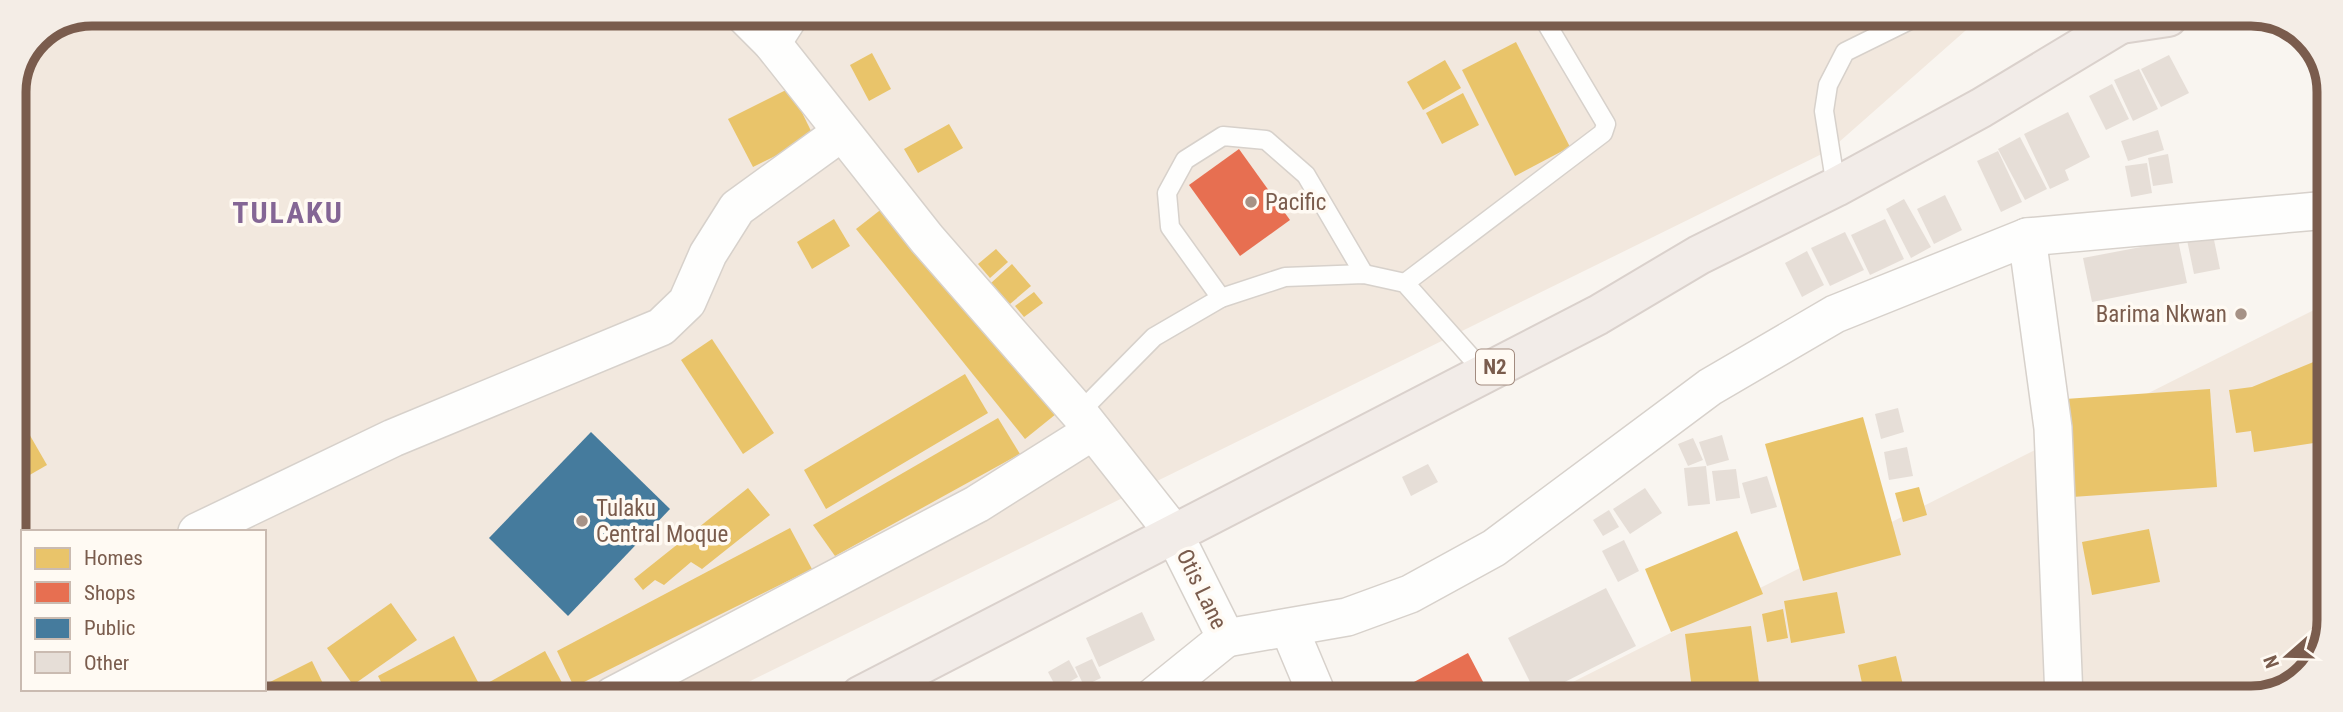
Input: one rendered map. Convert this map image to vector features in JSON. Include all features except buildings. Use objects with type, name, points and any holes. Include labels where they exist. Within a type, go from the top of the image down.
[{"type":"highway","name":"N2","points":[[879,686],[1173,532],[1239,503],[1598,315],[1699,255],[1836,187],[1981,107],[2117,26]]},
{"type":"street","name":"Otis Lane","points":[[781,29],[842,132],[926,239],[1086,422],[1173,532],[1226,638],[1167,686]]},
{"type":"street","points":[[201,530],[393,438],[660,327],[687,302],[708,254],[737,208],[842,132]]},
{"type":"street","points":[[1226,638],[1347,617],[1410,594],[1493,548],[1710,387],[1835,314],[2027,237],[2317,211]]},
{"type":"street","points":[[2027,237],[2053,428],[2064,686]]},
{"type":"street","points":[[631,686],[977,504],[1086,422]]},
{"type":"street","points":[[1289,628],[1313,686]]},
{"type":"lane","points":[[1405,283],[1603,133],[1606,124],[1548,26]]},
{"type":"lane","points":[[1836,187],[1824,111],[1828,85],[1845,52],[1898,26]]},
{"type":"lane","points":[[1222,298],[1170,227],[1167,193],[1185,160],[1223,136],[1266,140],[1306,175],[1364,274]]},
{"type":"lane","points":[[1086,422],[1154,337],[1222,298],[1285,277],[1364,274],[1405,283],[1485,373]]},
{"type":"shaded area","points":[[1971,26],[1830,150],[740,686],[266,686],[266,530],[26,530],[26,92],[31,67],[37,56],[56,37],[79,28]]},
{"type":"shaded area","points":[[2317,309],[2317,620],[2315,637],[2306,656],[2284,677],[2251,686],[1565,686]]},
{"type":"place","name":"Pacific","points":[[1251,202]]},
{"type":"place","name":"Barima Nkwan","points":[[2241,314]]},
{"type":"place","name":"Tulaku Central Moque","points":[[582,521]]},
{"type":"district","name":"TULAKU","points":[[288,213]]}]
